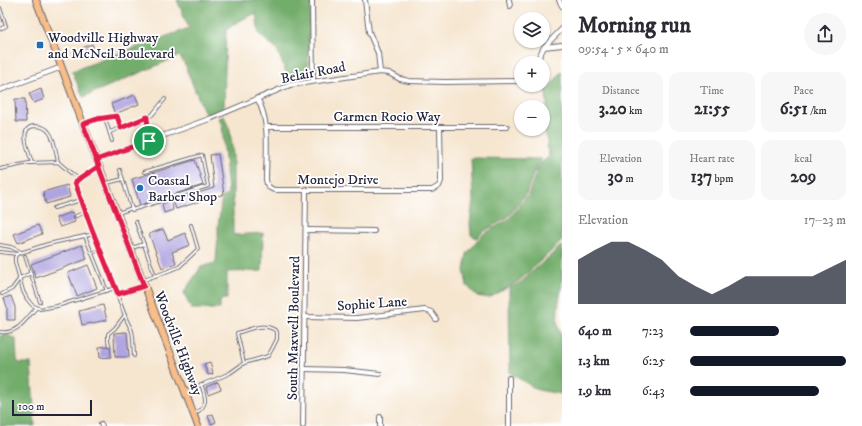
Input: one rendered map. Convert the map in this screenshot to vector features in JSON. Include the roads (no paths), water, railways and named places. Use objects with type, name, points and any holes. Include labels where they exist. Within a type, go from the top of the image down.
[{"type":"main road","name":"Woodville Highway","points":[[36,0],[198,426]]},
{"type":"street","points":[[312,0],[313,81]]},
{"type":"street","points":[[365,0],[368,32],[378,53],[380,72]]},
{"type":"street","points":[[509,0],[510,6]]},
{"type":"street","points":[[559,0],[562,6]]},
{"type":"street","points":[[550,40],[562,29]]},
{"type":"street","points":[[550,46],[561,45]]},
{"type":"street","points":[[0,90],[62,67]]},
{"type":"street","name":"Belair Road","points":[[96,160],[212,118],[290,85],[380,72],[389,73],[400,79],[409,81],[514,81]]},
{"type":"street","name":"Montejo Drive","points":[[257,98],[263,108],[267,127],[267,185],[274,190],[436,189],[439,186],[440,181],[440,127]]},
{"type":"street","name":"Carmen Rocio Way","points":[[267,127],[508,127]]},
{"type":"street","name":"South Maxwell Boulevard","points":[[303,426],[306,189]]},
{"type":"street","points":[[306,230],[374,231]]},
{"type":"street","points":[[118,294],[143,283]]},
{"type":"street","name":"Sophie Lane","points":[[304,317],[357,318],[425,310],[431,312],[436,319]]},
{"type":"street","points":[[304,369],[344,370],[380,374]]},
{"type":"street","points":[[509,378],[509,426]]},
{"type":"street","points":[[380,417],[380,426]]},
{"type":"lane","points":[[0,8],[6,26],[0,28]]},
{"type":"lane","points":[[110,132],[152,115],[166,99]]},
{"type":"lane","points":[[83,124],[97,119],[117,116],[121,128]]},
{"type":"lane","points":[[147,117],[149,141]]},
{"type":"lane","points":[[105,118],[112,141]]},
{"type":"lane","points":[[32,163],[25,136],[26,130],[28,127],[39,126],[49,131],[52,136],[58,162],[78,179]]},
{"type":"lane","points":[[117,214],[132,208],[132,210],[208,186],[202,155],[144,172]]},
{"type":"lane","points":[[0,169],[32,163],[58,162]]},
{"type":"lane","points":[[99,166],[75,182],[133,337],[134,356]]},
{"type":"lane","points":[[120,170],[132,208]]},
{"type":"lane","points":[[105,184],[123,178]]},
{"type":"lane","points":[[54,208],[81,200]]},
{"type":"lane","points":[[76,216],[86,212]]},
{"type":"lane","points":[[136,222],[155,276]]},
{"type":"lane","points":[[143,283],[155,276],[179,267],[198,249],[190,225]]},
{"type":"lane","points":[[0,252],[17,254],[48,244],[94,234]]},
{"type":"lane","points":[[85,236],[107,291]]},
{"type":"lane","points":[[130,249],[144,244]]},
{"type":"lane","points":[[0,245],[11,247],[22,253]]},
{"type":"lane","points":[[92,253],[100,250]]},
{"type":"lane","points":[[17,254],[15,257],[15,262],[23,291],[27,299],[36,308],[46,309],[115,288]]},
{"type":"lane","points":[[25,256],[40,302]]},
{"type":"lane","points":[[2,294],[12,289],[20,278],[31,273]]},
{"type":"lane","points":[[0,332],[10,332],[16,330],[36,308]]},
{"type":"lane","points":[[110,345],[108,334],[115,328],[124,315]]},
{"type":"lane","points":[[184,391],[230,373],[244,363],[268,356],[277,339],[277,332],[273,328],[255,327],[237,333],[244,363]]},
{"type":"lane","points":[[193,414],[200,411],[205,402],[206,396],[201,384]]},
{"type":"place","name":"Woodville Highway and McNeil Boulevard","points":[[40,45]]},
{"type":"place","name":"Coastal Barber Shop","points":[[140,188]]}]
